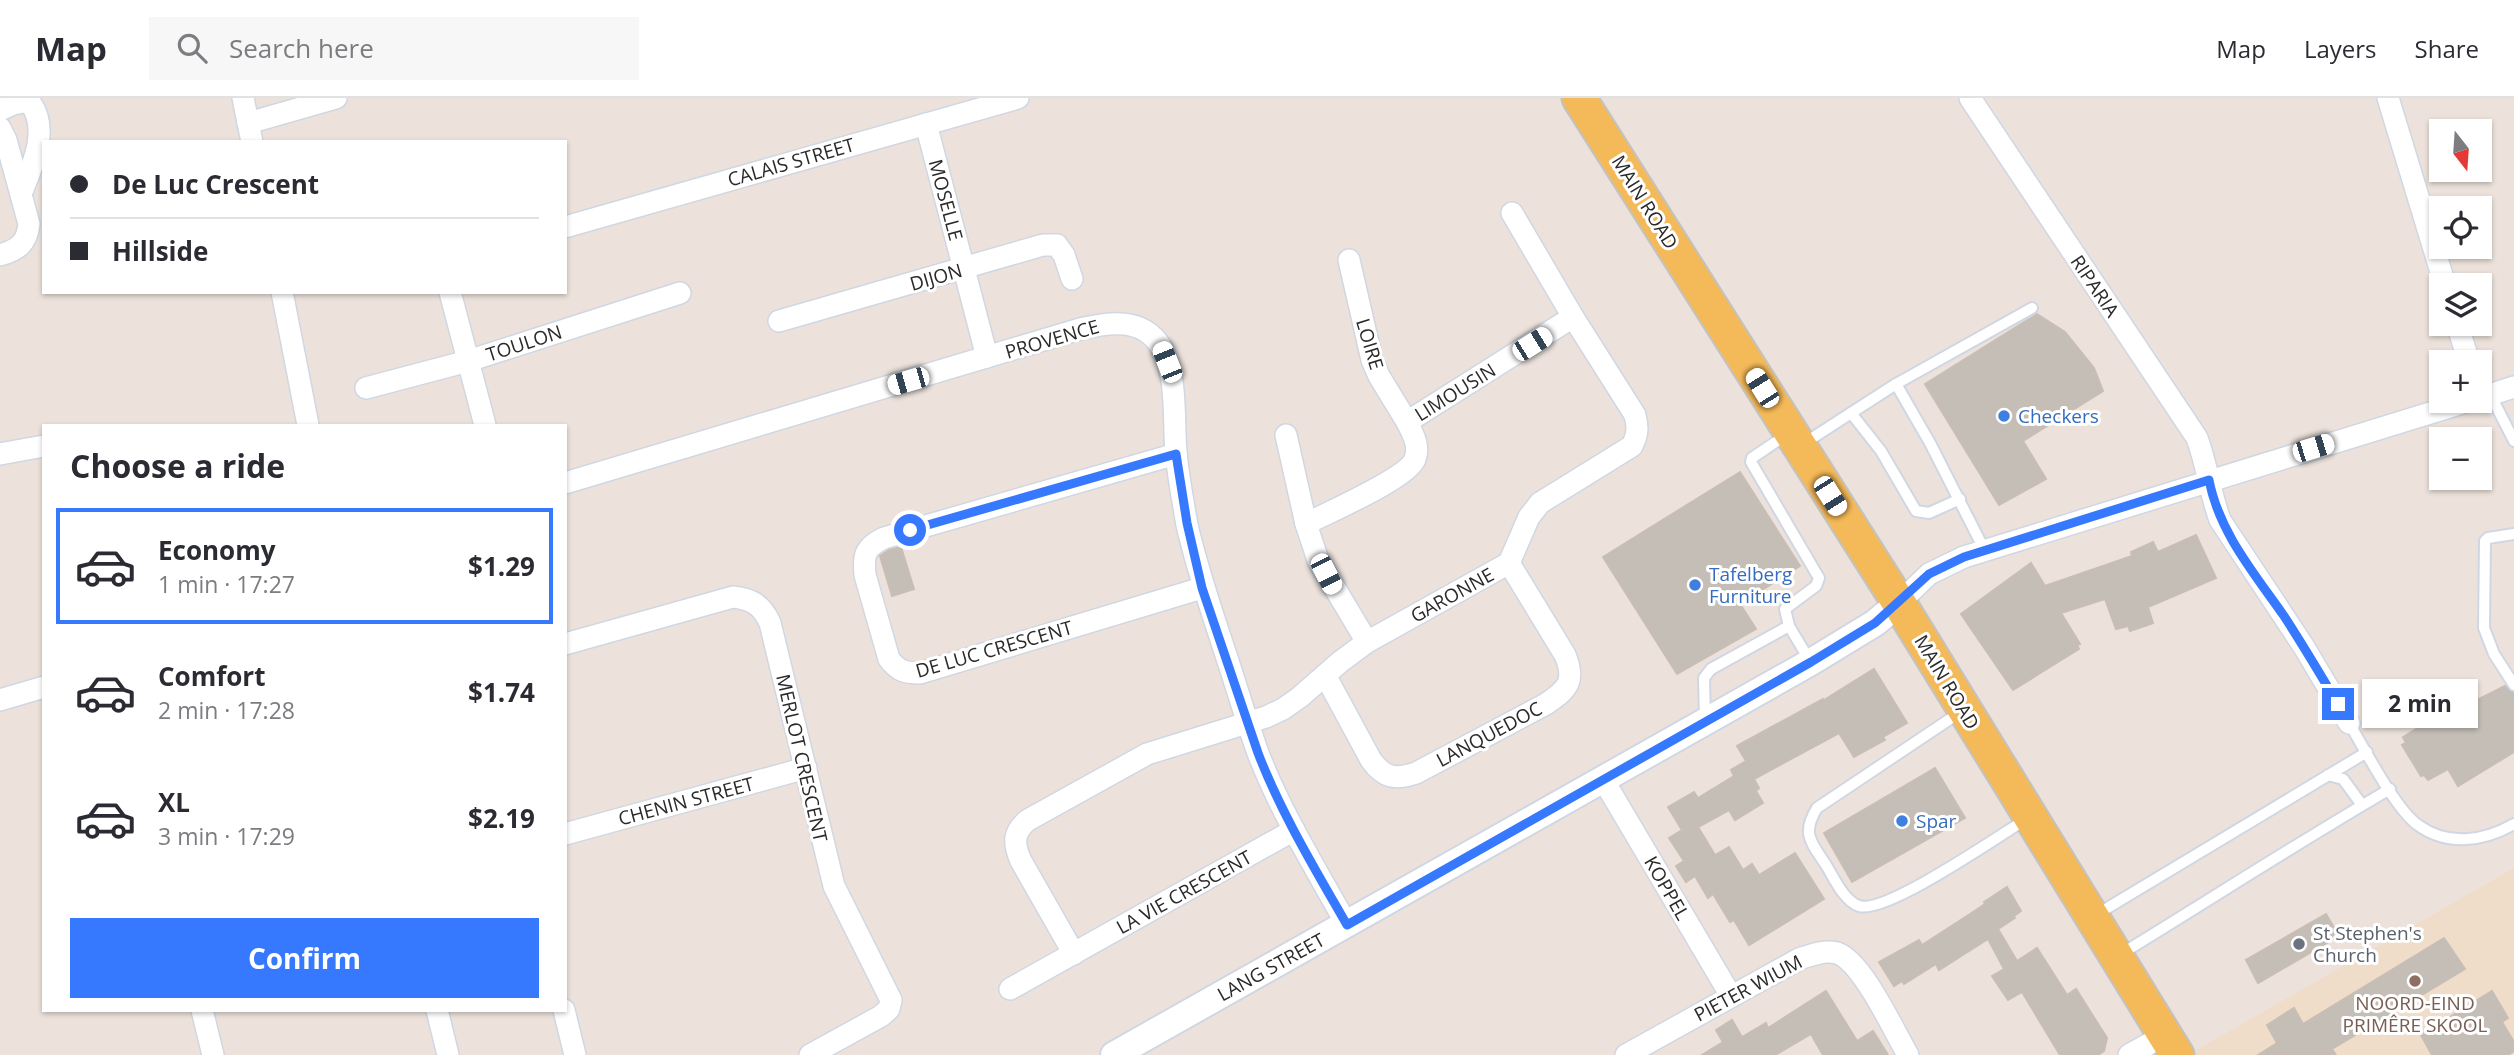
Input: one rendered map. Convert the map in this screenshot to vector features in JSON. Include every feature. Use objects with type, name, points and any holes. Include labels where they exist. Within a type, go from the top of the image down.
[{"type":"main road","name":"MAIN ROAD","points":[[1579,98],[1899,603],[2171,1045]]},
{"type":"street","points":[[243,98],[250,132],[336,98]]},
{"type":"street","name":"CALAIS STREET","points":[[567,226],[1018,98]]},
{"type":"street","name":"RIPARIA","points":[[1970,98],[2196,438],[2213,502],[2229,536],[2304,647],[2349,723]]},
{"type":"street","points":[[2388,98],[2441,273]]},
{"type":"street","points":[[0,110],[29,101],[39,126],[35,156],[21,194]]},
{"type":"street","name":"MOSELLE","points":[[926,124],[986,358]]},
{"type":"street","points":[[0,128],[6,140],[29,224],[28,233],[19,248],[0,256]]},
{"type":"street","name":"GARONNE","points":[[1247,723],[1283,709],[1367,642],[1509,563],[1529,517],[1540,503],[1626,451],[1637,435],[1635,415],[1512,213]]},
{"type":"street","name":"DIJON","points":[[779,321],[1051,244],[1061,248],[1072,279]]},
{"type":"street","name":"LOIRE","points":[[1349,260],[1372,360],[1407,422]]},
{"type":"street","name":"TOULON","points":[[366,388],[468,360],[680,293]]},
{"type":"street","points":[[282,294],[308,424]]},
{"type":"street","points":[[451,294],[485,424]]},
{"type":"street","name":"LIMOUSIN","points":[[1306,524],[1394,479],[1413,464],[1417,447],[1407,422],[1573,317]]},
{"type":"street","name":"PROVENCE","points":[[567,482],[1099,324],[1117,322],[1133,325],[1143,329],[1161,347],[1167,362],[1172,387],[1176,454],[1187,523],[1202,588],[1247,723]]},
{"type":"street","points":[[2492,394],[2514,387]]},
{"type":"street","points":[[1899,603],[1929,574],[1964,557],[2430,413]]},
{"type":"street","points":[[1286,435],[1306,524],[1318,560],[1367,642]]},
{"type":"street","points":[[0,454],[42,446]]},
{"type":"street","name":"DE LUC CRESCENT","points":[[1176,454],[884,538],[872,543],[866,552],[865,575],[889,659],[896,669],[908,673],[920,673],[1202,588]]},
{"type":"street","name":"LANQUEDOC","points":[[1325,675],[1371,760],[1379,771],[1389,777],[1402,778],[1416,773],[1546,704],[1563,692],[1570,681],[1571,668],[1509,563]]},
{"type":"street","name":"MERLOT CRESCENT","points":[[567,643],[733,597],[747,598],[765,611],[834,886],[891,1000],[890,1009],[881,1016],[810,1055]]},
{"type":"street","name":"LANG STREET","points":[[1114,1055],[1811,662],[1875,623],[1899,603]]},
{"type":"street","points":[[0,700],[42,688]]},
{"type":"street","points":[[1074,954],[1021,861],[1015,837],[1019,828],[1028,820],[1147,754],[1247,723],[1267,778],[1347,925]]},
{"type":"street","name":"CHENIN STREET","points":[[567,833],[806,768]]},
{"type":"street","name":"KOPPEL","points":[[1604,781],[1731,996]]},
{"type":"street","name":"LA VIE CRESCENT","points":[[1010,989],[1294,830]]},
{"type":"street","name":"PIETER WIUM","points":[[1626,1055],[1799,959],[1817,953],[1836,953],[1849,960],[1862,974],[1908,1055]]},
{"type":"street","points":[[202,1012],[213,1055]]},
{"type":"street","points":[[437,1012],[447,1055]]},
{"type":"street","points":[[564,1012],[575,1055]]},
{"type":"street","points":[[2129,1055],[2171,1045]]},
{"type":"lane","points":[[1811,662],[1789,626],[1785,609],[1816,586],[1819,578],[1751,461],[1752,458],[1851,413],[1896,384],[2032,308]]},
{"type":"lane","points":[[1896,384],[1960,499],[1985,551]]},
{"type":"lane","points":[[2492,407],[2514,441]]},
{"type":"lane","points":[[1851,413],[1881,451],[1916,511],[1928,513],[1960,499]]},
{"type":"lane","points":[[2514,534],[2488,538],[2485,541],[2484,628],[2494,653],[2514,685]]},
{"type":"lane","points":[[1705,723],[1706,673],[1789,626]]},
{"type":"lane","points":[[1964,710],[1817,808],[1808,824],[1810,839],[1816,851],[1844,894],[1858,906],[1870,907],[1908,892],[2030,817]]},
{"type":"lane","points":[[2349,723],[2403,811],[2417,825],[2436,834],[2476,840],[2496,834],[2514,824]]},
{"type":"lane","points":[[2091,917],[2367,752]]},
{"type":"lane","points":[[2328,775],[2343,779],[2362,805]]},
{"type":"lane","points":[[2116,957],[2305,838],[2390,789]]},
{"type":"shaded area","name":"NOORD-EIND PRIMÊRE SKOOL","points":[[2514,868],[2514,1055],[2195,1055],[2193,1052]]},
{"type":"building","name":"Checkers","points":[[2037,314],[2065,332],[2094,368],[2103,391],[2023,441],[2046,479],[1999,505],[1925,384]]},
{"type":"building","name":"Tafelberg Furniture","points":[[1740,472],[1800,566],[1740,604],[1756,629],[1677,674],[1603,557]]},
{"type":"building","points":[[2196,535],[2216,578],[2148,607],[2153,623],[2130,631],[2128,626],[2116,629],[2105,599],[2061,613],[2080,644],[2077,645],[2079,649],[2013,690],[1961,614],[2031,563],[2045,586],[2132,556],[2131,552],[2153,542],[2158,552]]},
{"type":"building","points":[[901,547],[914,589],[892,596],[880,556]]},
{"type":"building","points":[[1874,669],[1907,723],[1883,737],[1885,740],[1854,757],[1839,733],[1754,779],[1759,788],[1756,791],[1763,803],[1735,820],[1729,810],[1698,827],[1715,855],[1729,847],[1743,870],[1752,864],[1759,875],[1795,853],[1824,899],[1749,945],[1734,920],[1730,922],[1713,894],[1708,898],[1695,876],[1686,882],[1676,866],[1684,861],[1669,838],[1682,830],[1668,807],[1694,792],[1698,798],[1734,776],[1731,770],[1746,761],[1737,746],[1824,700]]},
{"type":"building","points":[[2505,686],[2514,693],[2514,752],[2458,786],[2448,769],[2428,780],[2424,775],[2421,776],[2402,745],[2406,743],[2403,737],[2464,699],[2467,702],[2474,699],[2475,701]]},
{"type":"building","name":"Spar","points":[[1935,768],[1965,818],[1852,882],[1824,833]]},
{"type":"building","points":[[2007,887],[2021,911],[1998,929],[2017,961],[2037,948],[2067,995],[2076,989],[2107,1038],[2104,1051],[2098,1055],[2060,1055],[2022,992],[2008,1000],[1992,976],[2004,969],[1988,939],[1939,970],[1936,964],[1904,984],[1902,981],[1894,986],[1879,962],[1919,940],[1922,945]]},
{"type":"building","name":"St Stephen's Church","points":[[2326,914],[2339,936],[2258,983],[2246,960]]},
{"type":"building","points":[[2444,938],[2465,969],[2332,1049],[2336,1055],[2258,1055],[2277,1043],[2267,1025],[2294,1008],[2303,1024]]},
{"type":"building","points":[[1826,991],[1857,1041],[1873,1031],[1888,1055],[1823,1055],[1811,1034],[1775,1055],[1702,1055],[1723,1042],[1716,1030],[1732,1020],[1742,1037],[1766,1023],[1768,1028]]},
{"type":"building","points":[[2492,991],[2508,1018],[2502,1022],[2514,1042],[2514,1051],[2508,1055],[2432,1055],[2421,1035]]},
{"type":"place","name":"Checkers","points":[[2004,416]]},
{"type":"place","name":"Tafelberg Furniture","points":[[1695,585]]},
{"type":"place","name":"Spar","points":[[1902,821]]},
{"type":"place","name":"St Stephen's Church","points":[[2299,944]]},
{"type":"place","name":"NOORD-EIND PRIMÊRE SKOOL","points":[[2415,981]]},
{"type":"route","points":[[910,530],[1176,454],[1187,523],[1202,588],[1267,778],[1347,925],[1811,662],[1875,623],[1929,574],[1964,557],[2209,480],[2213,502],[2229,536],[2304,647],[2338,704]]}]
